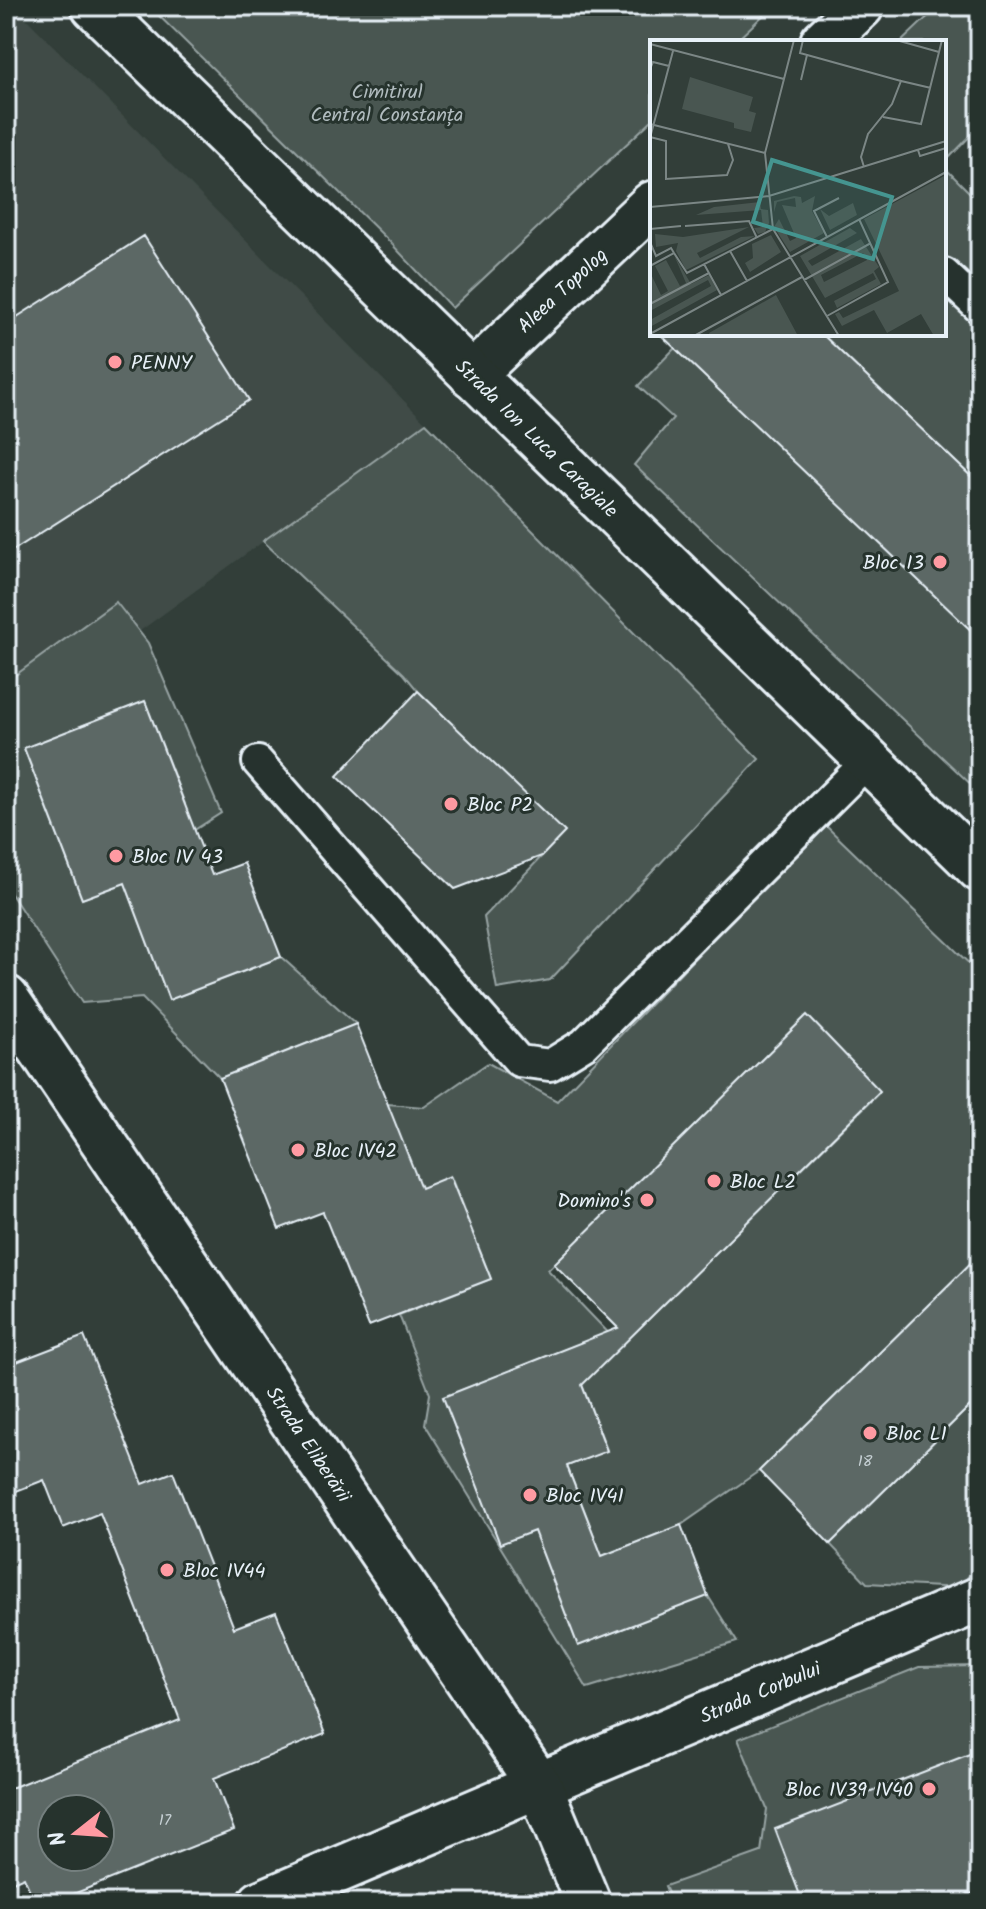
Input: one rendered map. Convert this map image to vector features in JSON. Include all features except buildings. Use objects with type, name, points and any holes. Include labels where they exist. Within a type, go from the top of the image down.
[{"type":"street","name":"Strada Ion Luca Caragiale","points":[[94,6],[980,869]]},
{"type":"street","points":[[825,40],[861,6]]},
{"type":"street","name":"Aleea Topolog","points":[[472,375],[650,206]]},
{"type":"street","name":"Strada Eliberării","points":[[6,998],[539,1785],[588,1903]]},
{"type":"street","name":"Strada Corbului","points":[[261,1903],[980,1599]]},
{"type":"lane","points":[[946,276],[980,308]]},
{"type":"lane","points":[[258,762],[519,1061],[550,1065],[584,1044],[869,760]]},
{"type":"shaded area","points":[[6,6],[14,6],[426,423],[140,631],[116,603],[6,682]]},
{"type":"green space","name":"Cimitirul Central Constanța","points":[[149,6],[773,6],[737,40],[650,40],[650,122],[452,308],[388,240]]},
{"type":"green space","points":[[939,6],[980,6],[980,126],[946,161],[946,40],[903,40]]},
{"type":"green space","points":[[946,169],[980,203],[980,485],[824,336],[946,336]]},
{"type":"green space","points":[[675,348],[980,639],[980,793],[634,465],[673,418],[638,386]]},
{"type":"green space","points":[[426,423],[759,759],[550,980],[497,989],[484,917],[564,833],[404,674],[263,541]]},
{"type":"green space","points":[[116,602],[148,643],[221,813],[163,850],[185,804],[145,701],[24,748],[82,899],[125,883],[169,1000],[281,957],[356,1024],[220,1078],[142,998],[82,1003],[6,886],[6,796],[11,794],[6,773],[6,717],[11,715],[6,682]]},
{"type":"green space","points":[[824,824],[980,974],[980,1254],[759,1471],[681,1525],[602,1556],[567,1466],[607,1450],[568,1348],[443,1397],[500,1543],[534,1531],[578,1646],[708,1596],[737,1642],[587,1688],[425,1424],[430,1394],[399,1315],[491,1279],[451,1177],[370,1208],[388,1104],[424,1107],[488,1063],[557,1101]],"holes":[[[806,1016],[880,1092],[621,1346],[548,1270]]]},
{"type":"green space","points":[[980,1396],[980,1562],[959,1588],[867,1583],[830,1544]]},
{"type":"green space","points":[[980,1666],[980,1750],[803,1903],[672,1903],[665,1886],[761,1852],[767,1809],[738,1739],[919,1667]]},
{"type":"place","name":"PENNY","points":[[115,362]]},
{"type":"place","name":"Bloc I3","points":[[940,562]]},
{"type":"place","name":"Bloc P2","points":[[451,804]]},
{"type":"place","name":"Bloc IV 43","points":[[116,856]]},
{"type":"place","name":"Bloc IV42","points":[[298,1150]]},
{"type":"place","name":"Bloc L2","points":[[714,1181]]},
{"type":"place","name":"Domino's","points":[[647,1200]]},
{"type":"place","name":"Bloc L1","points":[[870,1433]]},
{"type":"place","name":"Bloc IV41","points":[[530,1495]]},
{"type":"place","name":"Bloc IV44","points":[[167,1570]]},
{"type":"place","name":"Bloc IV39 IV40","points":[[929,1789]]}]
